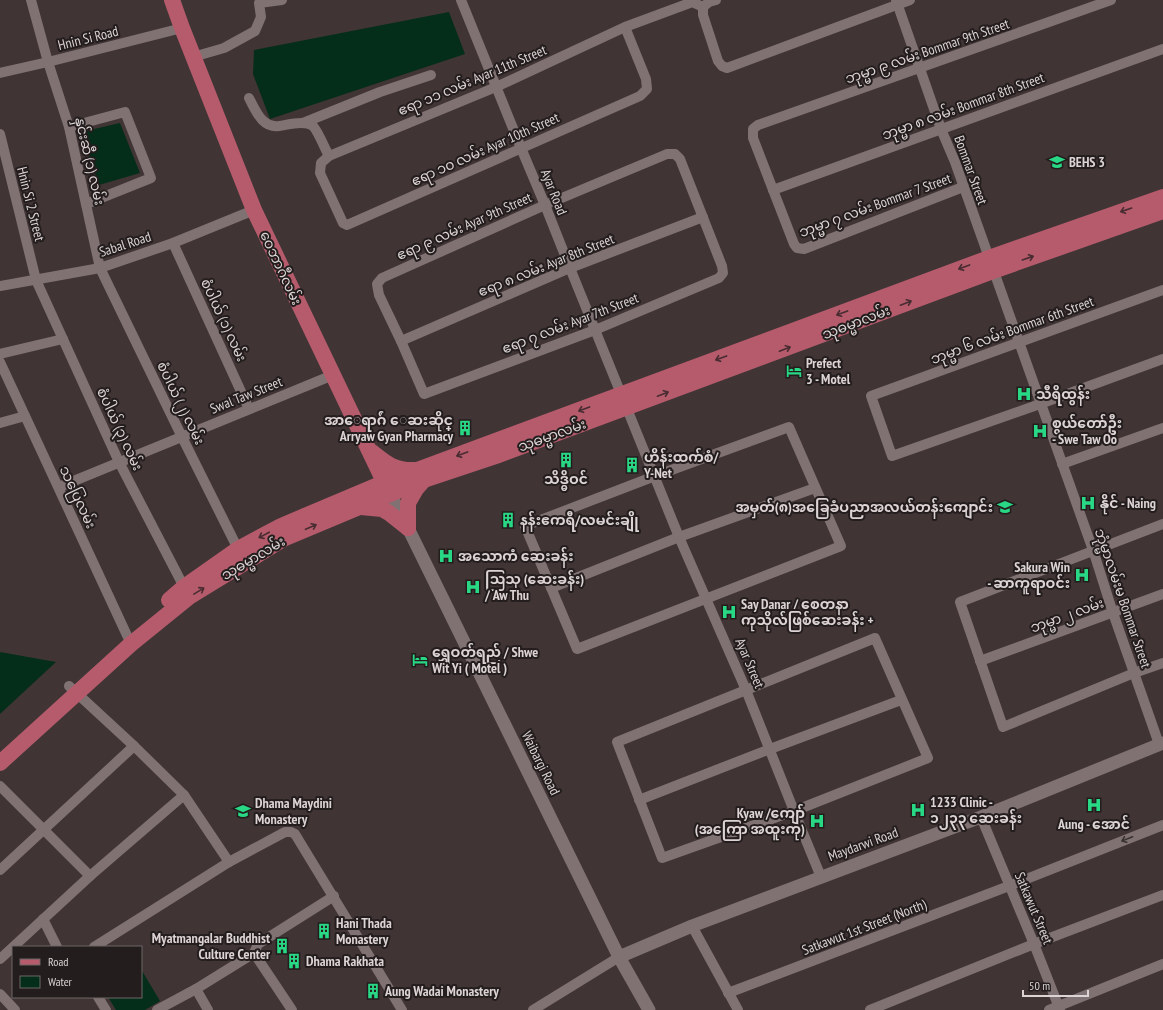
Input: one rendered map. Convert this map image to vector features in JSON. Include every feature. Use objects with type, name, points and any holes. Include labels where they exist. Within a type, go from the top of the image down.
[{"type":"main road","name":"ဝေဘာဂီလမ်း","points":[[172,0],[254,210],[387,488]]},
{"type":"main road","name":"သုဓမ္မာလမ်း","points":[[129,639],[189,597],[285,538],[355,502],[387,488],[624,402],[991,264],[1163,196]]},
{"type":"main road","name":"သုဓမ္မာလမ်း","points":[[991,264],[1163,211]]},
{"type":"main road","points":[[369,450],[389,466],[421,475],[416,489],[408,503],[408,528]]},
{"type":"main road","points":[[369,450],[372,461],[370,477],[355,502],[382,509],[408,528]]},
{"type":"main road","name":"သုဓမ္မာလမ်း","points":[[0,763],[73,690],[184,587],[238,549],[281,526],[355,502]]},
{"type":"main road","name":"သုဓမ္မာလမ်း","points":[[0,749],[73,690]]},
{"type":"street","name":"နှင်းဆီ (၁) လမ်း","points":[[31,0],[48,62],[69,127],[100,268]]},
{"type":"street","points":[[193,57],[224,48],[255,31],[261,17],[259,2],[282,0]]},
{"type":"street","name":"Ayar Road","points":[[461,0],[624,402]]},
{"type":"street","points":[[716,0],[709,2],[703,7],[703,14],[718,61],[726,68],[896,2],[910,0]]},
{"type":"street","name":"ဘုမ္မာ ၉ လမ်း Bommar 9th Street","points":[[773,190],[753,138],[753,130],[758,125],[1111,0]]},
{"type":"street","name":"ဧရာ ၁၁ လမ်း Ayar 11th Street","points":[[329,156],[496,87],[625,27],[692,2],[703,7]]},
{"type":"street","name":"Bommar Street","points":[[896,2],[991,264]]},
{"type":"street","name":"ဧရာ ၁၀ လမ်း Ayar 10th Street","points":[[329,156],[321,163],[320,173],[342,223],[346,225],[640,96],[647,89],[646,79],[625,27]]},
{"type":"street","name":"Hnin Si Road","points":[[0,74],[182,28]]},
{"type":"street","name":"ဘုမ္မာ ၈ လမ်း Bommar 8th Street","points":[[773,190],[1163,49]]},
{"type":"street","points":[[249,98],[257,113],[268,125],[278,126],[303,123],[380,92],[431,75]]},
{"type":"street","points":[[69,127],[126,112],[151,178],[86,204]]},
{"type":"street","points":[[303,123],[309,124],[316,130],[329,156]]},
{"type":"street","name":"Hnin Si 2 Street","points":[[0,134],[36,280]]},
{"type":"street","name":"ဧရာ ၉ လမ်း Ayar 9th Street","points":[[401,341],[379,295],[377,284],[382,278],[545,205],[667,154],[675,154],[680,160],[702,218]]},
{"type":"street","name":"ဘုမ္မာ ၇ လမ်း Bommar 7 Street","points":[[773,190],[794,244],[798,248],[804,249],[963,187]]},
{"type":"street","name":"Sabal Road","points":[[0,286],[100,268],[173,243],[254,210]]},
{"type":"street","name":"ဧရာ ၈ လမ်း Ayar 8th Street","points":[[401,341],[570,268],[702,218]]},
{"type":"street","name":"ဧရာ ၇ လမ်း Ayar 7th Street","points":[[401,341],[424,394],[595,330],[719,278],[723,274],[722,266],[702,218]]},
{"type":"street","name":"စံပါယ် (၁) လမ်း","points":[[173,243],[249,409]]},
{"type":"street","name":"ဘုံမ္မာလမ်းမ Bommar Street","points":[[991,264],[1093,550],[1134,673],[1161,744]]},
{"type":"street","name":"စံပါယ် (၂) လမ်း","points":[[100,268],[238,549]]},
{"type":"street","name":"စံပါယ် (၃) လမ်း","points":[[36,280],[119,462],[184,587]]},
{"type":"street","name":"ဘုမ္မာ ၆ လမ်း Bommar 6th Street","points":[[1040,404],[892,456],[871,396],[1163,290]]},
{"type":"street","points":[[0,354],[63,339]]},
{"type":"street","points":[[1040,404],[1163,359]]},
{"type":"street","name":"သပြေလမ်း","points":[[0,362],[129,639]]},
{"type":"street","name":"Swal Taw Street","points":[[58,487],[333,375]]},
{"type":"street","name":"Ayar Street","points":[[624,402],[679,537],[746,690],[821,877]]},
{"type":"street","points":[[0,423],[25,416]]},
{"type":"street","points":[[789,427],[841,546],[577,649],[525,526],[655,476],[789,427]]},
{"type":"street","points":[[1062,464],[1163,428]]},
{"type":"street","name":"ဝေဘာဂီလမ်း","points":[[387,488],[408,528]]},
{"type":"street","points":[[551,588],[679,537],[815,488]]},
{"type":"street","points":[[1163,524],[960,602],[1002,727],[1163,662]]},
{"type":"street","name":"Waibargi Road","points":[[408,528],[619,957],[650,1010]]},
{"type":"street","name":"ဘုမ္မာ ၂ လမ်း","points":[[980,661],[1163,594]]},
{"type":"street","points":[[875,638],[928,758],[794,811],[662,858],[617,742],[746,690],[875,638]]},
{"type":"street","points":[[73,690],[134,746],[184,795],[229,862]]},
{"type":"street","points":[[640,800],[770,749],[902,700]]},
{"type":"street","name":"Maydarwi Road","points":[[619,957],[692,926],[981,817],[1161,744]]},
{"type":"street","points":[[0,870],[134,746]]},
{"type":"street","points":[[0,786],[45,829],[90,876]]},
{"type":"street","points":[[14,946],[90,876],[184,795]]},
{"type":"street","name":"Satkawut Street","points":[[981,817],[1034,944],[1056,1009]]},
{"type":"street","name":"Satkawut 1st Street (North)","points":[[728,994],[1163,825]]},
{"type":"street","points":[[96,946],[229,862],[286,832],[290,832],[295,834],[402,1010]]},
{"type":"street","points":[[870,1010],[1163,894]]},
{"type":"street","points":[[157,1010],[196,989],[254,953],[258,944],[334,896]]},
{"type":"street","points":[[43,919],[56,946]]},
{"type":"street","points":[[692,926],[738,1010]]},
{"type":"street","points":[[0,959],[12,948]]},
{"type":"street","points":[[254,953],[292,1010]]},
{"type":"street","points":[[533,1010],[619,957]]},
{"type":"street","points":[[1056,1009],[1163,964]]},
{"type":"street","points":[[196,989],[208,1010]]},
{"type":"street","points":[[0,994],[15,1010]]},
{"type":"street","points":[[99,998],[106,1010]]},
{"type":"water","points":[[449,12],[465,54],[270,119],[253,74],[254,50]]},
{"type":"water","points":[[120,123],[140,173],[99,185],[81,132]]},
{"type":"water","points":[[0,652],[56,662],[0,714]]},
{"type":"water","points":[[142,971],[160,1001],[145,1010],[116,1010],[109,998],[142,998]]},
{"type":"place","name":"BEHS 3","points":[[1057,162]]},
{"type":"place","name":"Prefect 3 - Motel","points":[[794,371]]},
{"type":"place","name":"သီရိထွန်း","points":[[1024,394]]},
{"type":"place","name":"အာေရာဂ်ံ ေဆးဆိုင္ Arryaw Gyan Pharmacy","points":[[465,428]]},
{"type":"place","name":"စွယ်တော်ဦး - Swe Taw Oo","points":[[1040,431]]},
{"type":"place","name":"သိဒ္ဓိဝင်","points":[[566,460]]},
{"type":"place","name":"ဟိန်းထက်စံ/ Y-Net","points":[[632,465]]},
{"type":"place","name":"နိုင် - Naing","points":[[1088,503]]},
{"type":"place","name":"အမှတ်(၈)အခြေခံပညာအလယ်တန်းကျောင်း","points":[[1005,507]]},
{"type":"place","name":"နန်းဧကရီ/လမင်းချို","points":[[508,520]]},
{"type":"place","name":"အသောကံ ဆေးခန်း","points":[[446,556]]},
{"type":"place","name":"Sakura Win - ဆာကူရာဝင်း","points":[[1082,575]]},
{"type":"place","name":"သြသု (ဆေးခန်း) / Aw Thu","points":[[473,587]]},
{"type":"place","name":"Say Danar / စေတနာ ကုသိုလ်ဖြစ်ဆေးခန်း +","points":[[729,612]]},
{"type":"place","name":"ရွှေဝတ်ရည် / Shwe Wit Yi ( Motel )","points":[[420,660]]},
{"type":"place","name":"Aung - အောင်","points":[[1094,805]]},
{"type":"place","name":"1233 Clinic - ၁၂၃၃ ဆေးခန်း","points":[[918,810]]},
{"type":"place","name":"Dhama Maydini Monastery","points":[[243,811]]},
{"type":"place","name":"Kyaw /ကျော် (အကြော အထူးကု)","points":[[817,821]]},
{"type":"place","name":"Hani Thada Monastery","points":[[324,931]]},
{"type":"place","name":"Myatmangalar Buddhist Culture Center","points":[[282,946]]},
{"type":"place","name":"Dhama Rakhata","points":[[294,961]]},
{"type":"place","name":"Aung Wadai Monastery","points":[[373,991]]}]
